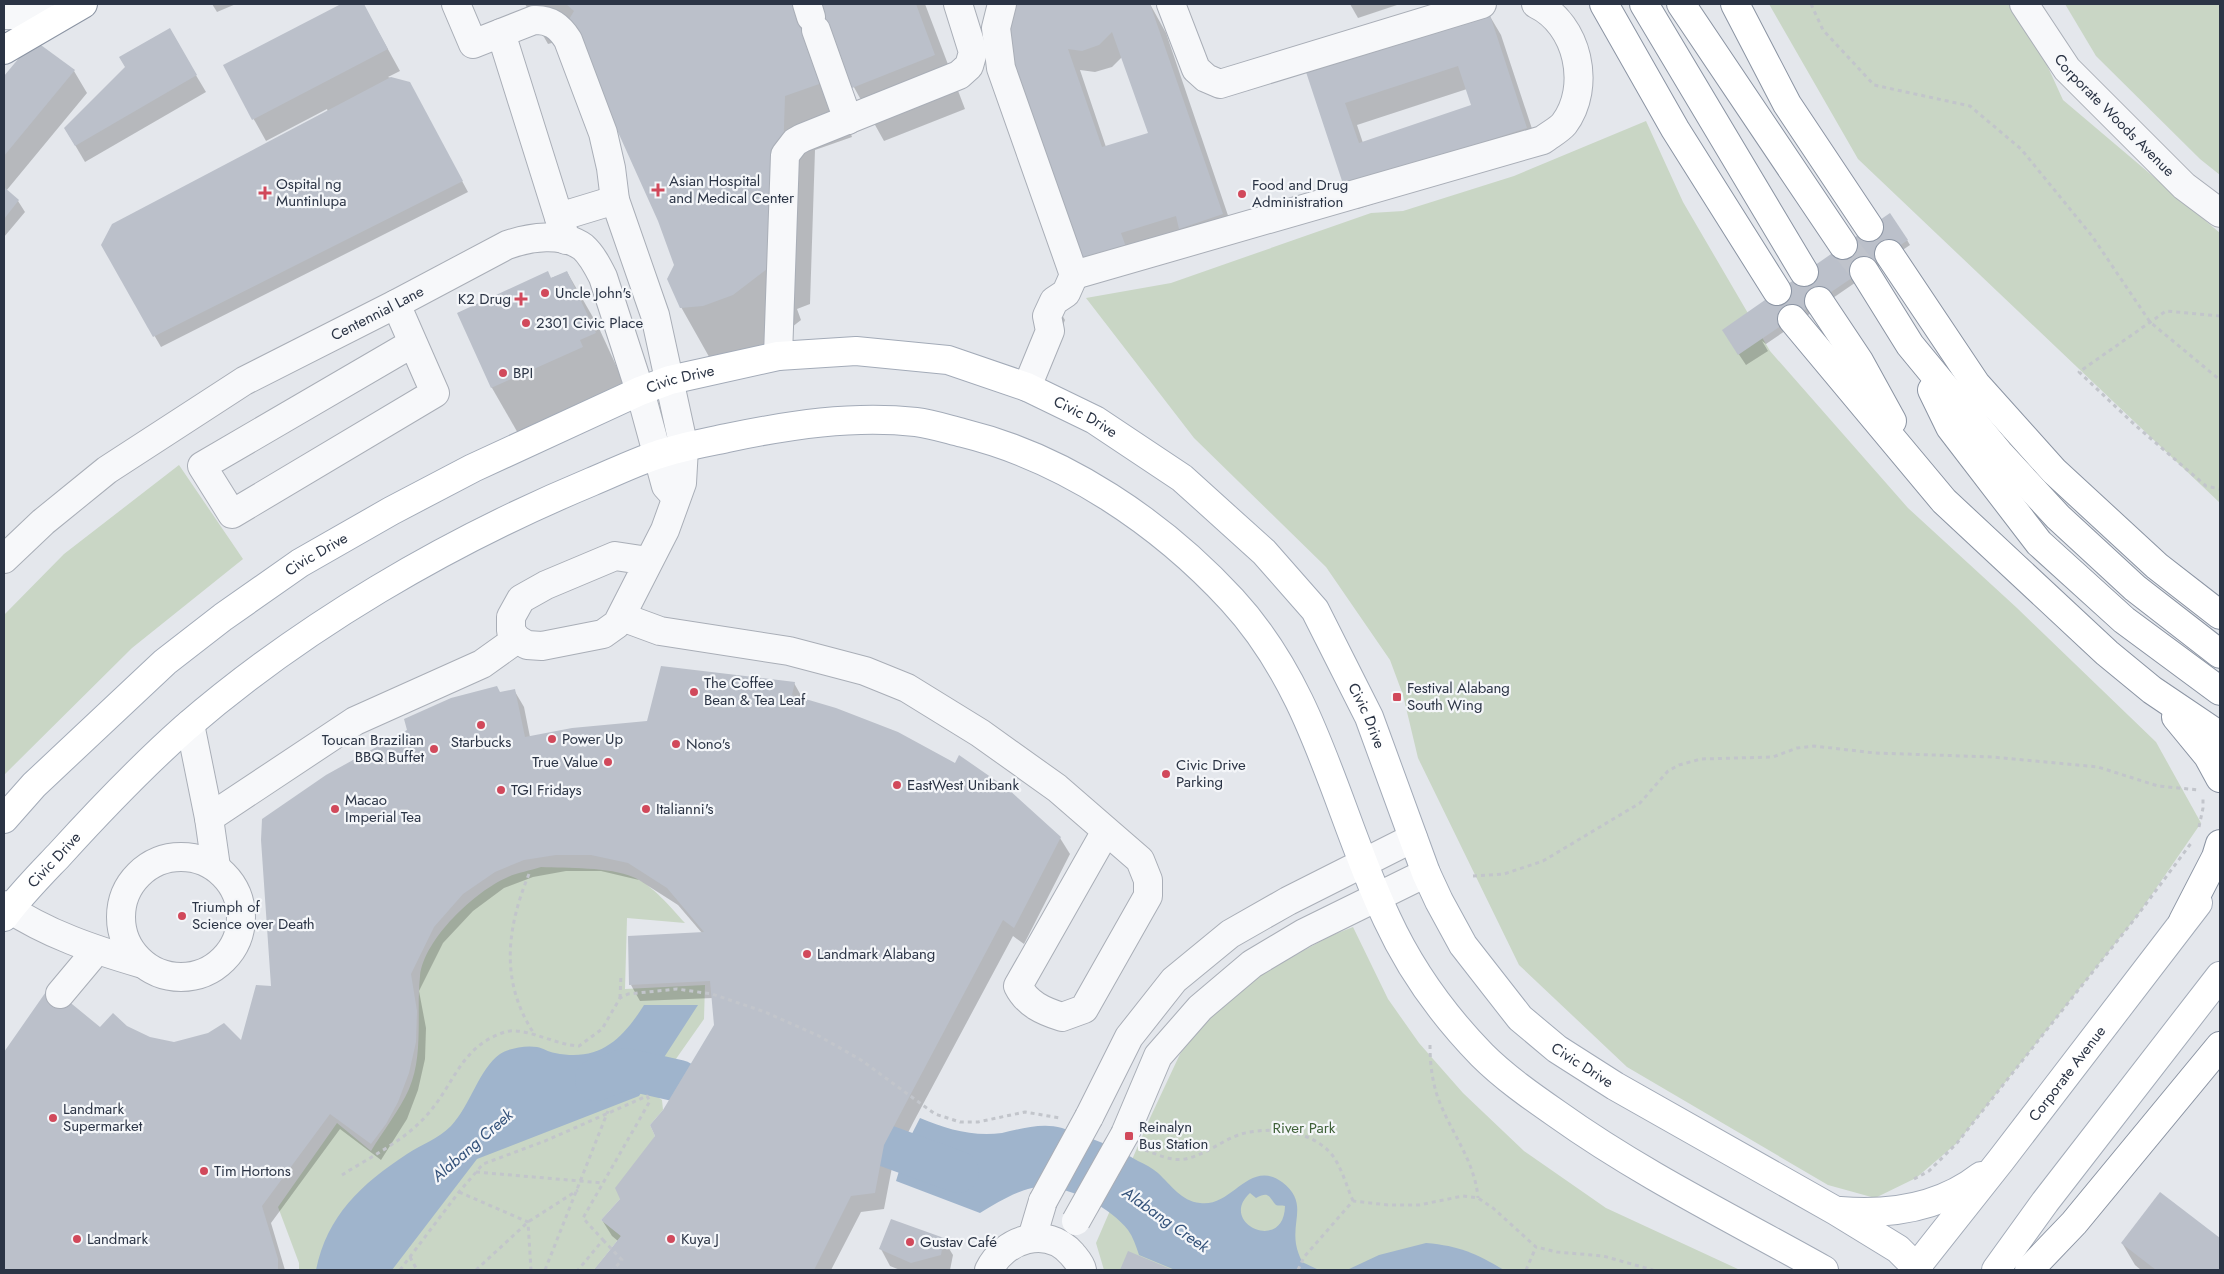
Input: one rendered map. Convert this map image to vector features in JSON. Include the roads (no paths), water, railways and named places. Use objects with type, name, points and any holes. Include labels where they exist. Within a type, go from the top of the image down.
[{"type":"main road","points":[[4,40],[42,10],[68,4]]},
{"type":"main road","points":[[4,50],[82,4]]},
{"type":"main road","points":[[1604,4],[1675,129],[1777,291]]},
{"type":"main road","points":[[1644,4],[1804,272]]},
{"type":"main road","points":[[1682,4],[1843,245]]},
{"type":"main road","points":[[1735,4],[1787,104],[1869,227]]},
{"type":"main road","points":[[1888,254],[1976,384],[2054,471],[2157,566],[2220,615]]},
{"type":"main road","points":[[1864,271],[1910,345],[1950,427],[2038,543],[2124,620],[2220,691]]},
{"type":"main road","points":[[1819,301],[1859,361],[1921,475]]},
{"type":"main road","points":[[1792,319],[1944,501],[2107,653],[2152,690],[2220,736]]},
{"type":"main road","points":[[1910,345],[1999,453],[2058,517],[2135,588],[2220,654]]},
{"type":"main road","name":"Civic Drive","points":[[4,819],[34,785],[165,662],[223,617],[300,563],[473,468],[640,391],[670,380],[778,356],[856,351],[948,360],[1027,387],[1095,420],[1182,478],[1264,552],[1315,610],[1369,717],[1438,901],[1464,945],[1490,982],[1520,1018],[1556,1049],[1670,1118],[1836,1211],[1898,1249],[1916,1269]]},
{"type":"main road","name":"Civic Drive","points":[[6,910],[136,774],[190,724],[259,671],[337,616],[422,564],[500,523],[671,451],[766,430],[847,420],[919,422],[999,442],[1082,480],[1155,528],[1231,598],[1266,642],[1314,729],[1377,899],[1415,973],[1451,1022],[1487,1060],[1589,1137],[1795,1260],[1824,1270]]},
{"type":"main road","points":[[2152,690],[2208,756],[2208,785]]},
{"type":"main road","points":[[2183,921],[2216,857],[2220,844]]},
{"type":"main road","name":"Corporate Avenue","points":[[1916,1269],[2002,1160],[2183,921],[2220,877]]},
{"type":"main road","points":[[1996,1270],[2045,1202],[2220,976]]},
{"type":"main road","points":[[2029,1270],[2074,1223],[2220,1046]]},
{"type":"main road","points":[[1836,1211],[1871,1214],[1921,1205],[1942,1198],[1973,1182],[2002,1160]]},
{"type":"street","points":[[456,4],[473,44],[534,20],[544,19],[562,31],[568,40],[603,133],[611,168],[615,200],[655,315],[670,380],[671,451]]},
{"type":"street","points":[[778,356],[785,155],[795,142],[802,138],[959,75],[969,66],[973,52],[958,4]]},
{"type":"street","points":[[1002,4],[996,28],[1001,68],[1070,284],[1070,308],[1064,323],[1050,331],[1027,387]]},
{"type":"street","points":[[1171,4],[1196,68],[1206,78],[1220,84],[1482,4]]},
{"type":"street","points":[[1070,284],[1543,140],[1564,125],[1577,101],[1580,74],[1573,47],[1561,23],[1544,8],[1536,4]]},
{"type":"street","name":"Corporate Woods Avenue","points":[[2024,4],[2067,69],[2184,186],[2220,213]]},
{"type":"street","points":[[4,15],[42,10]]},
{"type":"street","points":[[811,17],[848,120]]},
{"type":"street","points":[[501,34],[563,228],[583,248],[596,264],[603,277],[640,391],[671,451],[682,483],[665,530],[617,624],[603,634],[542,646],[527,645],[517,639],[511,631],[511,617],[521,599],[546,585],[615,556],[648,561]]},
{"type":"street","points":[[563,228],[615,200]]},
{"type":"street","name":"Centennial Lane","points":[[4,559],[43,522],[107,470],[171,426],[244,380],[396,304],[507,245],[563,228]]},
{"type":"street","points":[[396,304],[414,343],[435,393],[232,514],[202,466],[414,343]]},
{"type":"street","points":[[622,617],[660,631],[789,651],[865,671],[907,688],[980,733],[1057,788],[1106,830],[1140,860],[1148,880],[1148,896],[1084,1009],[1062,1018],[1034,1006],[1024,997],[1018,986],[1106,830]]},
{"type":"street","points":[[209,818],[354,721],[482,664],[517,639]]},
{"type":"street","points":[[190,724],[209,818],[216,867]]},
{"type":"street","points":[[1032,1238],[1043,1201],[1079,1118],[1129,1037],[1174,980],[1230,934],[1288,901],[1414,838]]},
{"type":"street","points":[[176,856],[197,858],[216,867],[230,882],[239,899],[242,918],[238,936],[230,954],[216,966],[198,975],[179,977],[160,974],[144,964],[130,949],[122,930],[121,909],[127,889],[139,873],[156,861],[176,856]]},
{"type":"street","points":[[1067,1248],[1076,1221],[1134,1142],[1158,1056],[1200,1008],[1252,964],[1304,933],[1377,899],[1426,873]]},
{"type":"street","points":[[6,910],[96,951],[144,964]]},
{"type":"street","points":[[60,994],[96,951]]},
{"type":"street","points":[[989,1270],[999,1254],[1014,1242],[1032,1238],[1050,1240],[1067,1248],[1082,1270]]},
{"type":"water","points":[[644,1005],[698,1005],[639,1096],[477,1159],[392,1270],[316,1270],[328,1233],[348,1203],[390,1165],[451,1126],[458,1118],[486,1069],[500,1054],[528,1046],[571,1055],[597,1051],[608,1046],[618,1038]]},
{"type":"water","points":[[920,1118],[950,1129],[981,1134],[1002,1133],[1039,1126],[1062,1128],[1110,1146],[1146,1165],[1158,1173],[1182,1196],[1193,1202],[1211,1203],[1222,1198],[1250,1179],[1270,1176],[1282,1182],[1295,1197],[1297,1211],[1295,1235],[1298,1251],[1302,1262],[1319,1270],[1175,1270],[1139,1255],[1130,1233],[1120,1221],[1098,1205],[1071,1192],[1057,1188],[1032,1188],[1012,1195],[980,1213],[896,1181],[899,1171],[894,1169]],"holes":[[[1250,1193],[1256,1198],[1267,1195],[1276,1205],[1285,1206],[1282,1220],[1274,1228],[1265,1231],[1255,1229],[1246,1223],[1241,1214],[1242,1204]]]},
{"type":"water","points":[[1426,1243],[1467,1251],[1504,1270],[1347,1270],[1379,1255]]},
{"type":"waterway","name":"Alabang Creek","points":[[596,1080],[626,1069],[679,1081]]},
{"type":"waterway","name":"Alabang Creek","points":[[884,1145],[958,1172]]},
{"type":"tunnel","points":[[1843,245],[1864,271]]},
{"type":"place","name":"Asian Hospital and Medical Center","points":[[658,190]]},
{"type":"place","name":"Ospital ng Muntinlupa","points":[[265,193]]},
{"type":"place","name":"Food and Drug Administration","points":[[1242,194]]},
{"type":"place","name":"Uncle John's","points":[[545,293]]},
{"type":"place","name":"K2 Drug","points":[[521,299]]},
{"type":"place","name":"2301 Civic Place","points":[[526,323]]},
{"type":"place","name":"BPI","points":[[503,373]]},
{"type":"place","name":"The Coffee Bean & Tea Leaf","points":[[694,692]]},
{"type":"place","name":"Festival Alabang South Wing","points":[[1397,697]]},
{"type":"place","name":"Starbucks","points":[[481,725]]},
{"type":"place","name":"Power Up","points":[[552,739]]},
{"type":"place","name":"Nono's","points":[[676,744]]},
{"type":"place","name":"Toucan Brazilian BBQ Buffet","points":[[434,749]]},
{"type":"place","name":"True Value","points":[[608,762]]},
{"type":"place","name":"Civic Drive Parking","points":[[1166,774]]},
{"type":"place","name":"EastWest Unibank","points":[[897,785]]},
{"type":"place","name":"TGI Fridays","points":[[501,790]]},
{"type":"place","name":"Macao Imperial Tea","points":[[335,809]]},
{"type":"place","name":"Italianni's","points":[[646,809]]},
{"type":"place","name":"Triumph of Science over Death","points":[[182,916]]},
{"type":"place","name":"Landmark Alabang","points":[[807,954]]},
{"type":"place","name":"Landmark Supermarket","points":[[53,1118]]},
{"type":"place","name":"Reinalyn Bus Station","points":[[1129,1136]]},
{"type":"place","name":"Tim Hortons","points":[[204,1171]]},
{"type":"place","name":"Landmark","points":[[77,1239]]},
{"type":"place","name":"Kuya J","points":[[671,1239]]},
{"type":"place","name":"Gustav Café","points":[[910,1242]]},
{"type":"park label","name":"River Park","points":[[1304,1128]]}]
